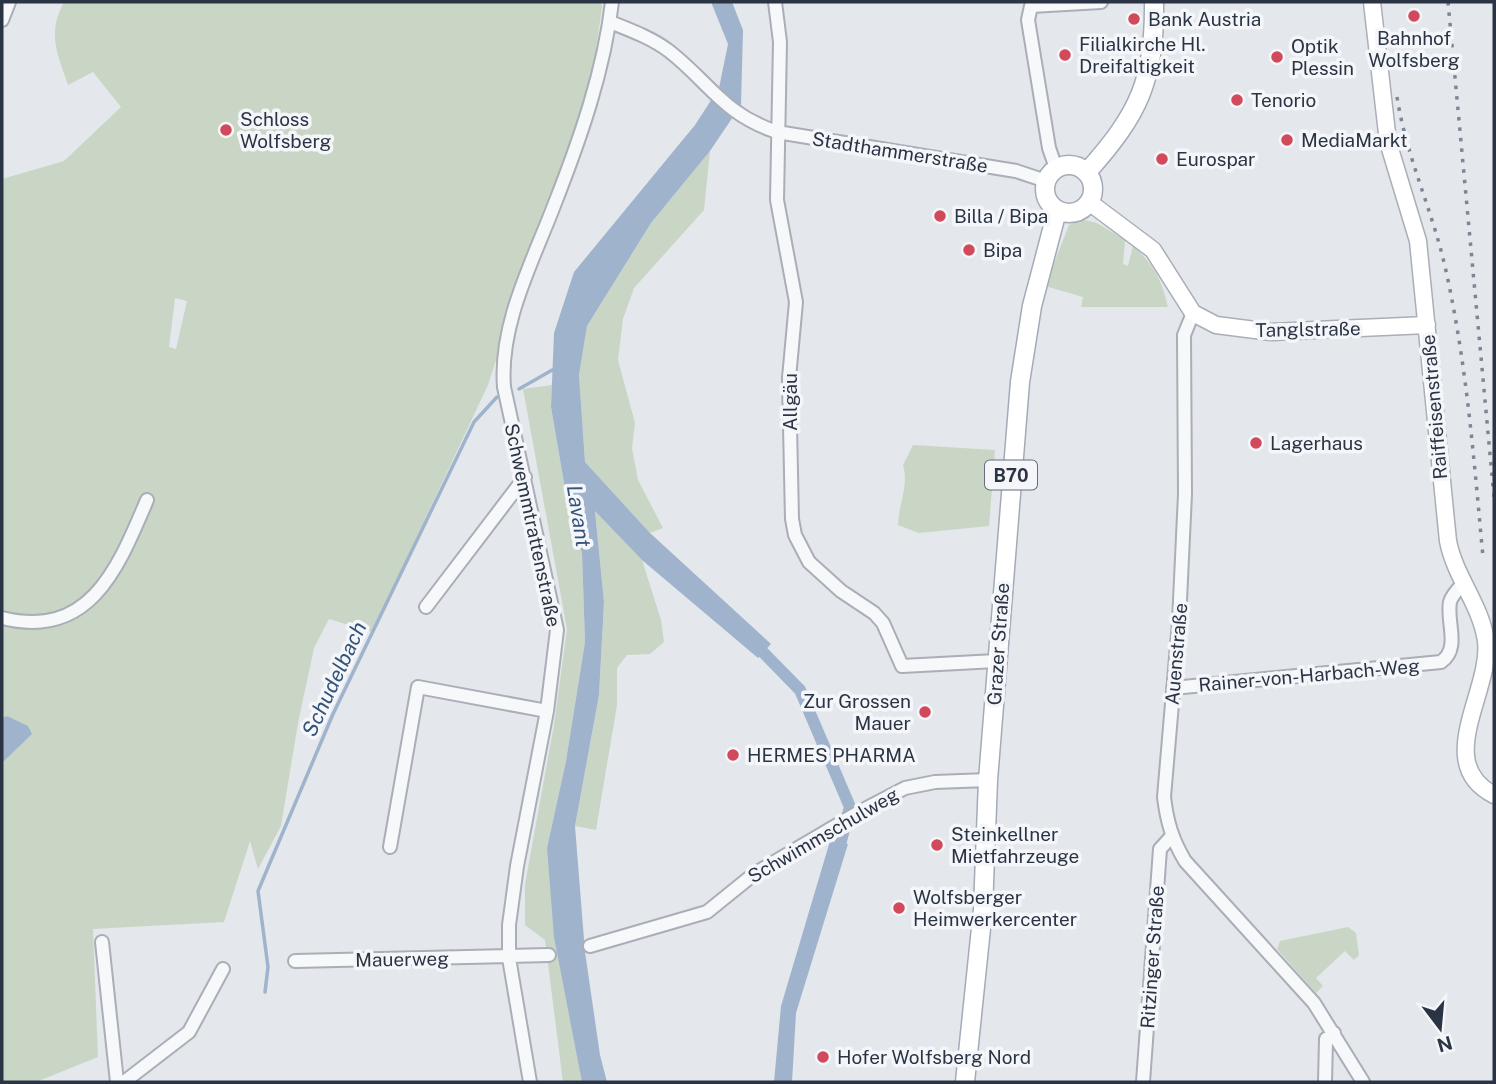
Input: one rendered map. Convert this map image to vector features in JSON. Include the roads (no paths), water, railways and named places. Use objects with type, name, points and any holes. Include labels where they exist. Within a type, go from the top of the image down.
[{"type":"main road","points":[[1087,173],[1124,129],[1146,83],[1152,57],[1154,2]]},
{"type":"main road","points":[[1073,165],[1087,173],[1093,187],[1089,202],[1075,213],[1057,211],[1046,198],[1051,174],[1073,165]]},
{"type":"main road","name":"Grazer Straße","points":[[965,1082],[983,909],[996,661],[1020,382],[1032,306],[1057,211]]},
{"type":"street","points":[[2,20],[9,2]]},
{"type":"street","name":"Schwemmtrattenstraße","points":[[530,1082],[509,958],[511,896],[547,710],[557,630],[504,387],[502,365],[505,342],[572,158],[610,22],[612,2]]},
{"type":"street","name":"Allgäu","points":[[775,2],[780,42],[777,200],[796,302],[789,378],[792,519],[795,534],[809,562],[883,623],[902,666],[996,661]]},
{"type":"street","points":[[1051,174],[1028,20],[1031,6],[1101,2]]},
{"type":"street","name":"Raiffeisenstraße","points":[[1371,2],[1388,142],[1418,241],[1448,541],[1452,561],[1480,617],[1486,658],[1483,683],[1469,722],[1465,750],[1472,774],[1494,794]]},
{"type":"street","name":"Stadthammerstraße","points":[[610,22],[668,50],[724,104],[755,124],[778,132],[1016,171],[1051,174]]},
{"type":"street","points":[[1089,202],[1153,250],[1193,313]]},
{"type":"street","name":"Tanglstraße","points":[[1193,313],[1216,325],[1271,332],[1427,325]]},
{"type":"street","name":"Auenstraße","points":[[1193,313],[1184,335],[1185,494],[1164,797],[1171,837],[1200,881],[1314,1003],[1363,1082]]},
{"type":"street","points":[[426,607],[525,477]]},
{"type":"street","points":[[2,618],[24,624],[55,621],[83,607],[118,567],[147,500]]},
{"type":"street","name":"Rainer-von-Harbach-Weg","points":[[1173,688],[1432,664],[1449,653],[1452,643],[1450,605],[1463,584]]},
{"type":"street","points":[[390,847],[418,687],[547,710]]},
{"type":"street","name":"Schwimmschulweg","points":[[590,946],[707,912],[736,886],[834,826],[905,788],[935,782],[988,780]]},
{"type":"street","name":"Ritzinger Straße","points":[[1143,1082],[1160,849],[1171,837]]},
{"type":"street","points":[[102,942],[117,1082]]},
{"type":"street","points":[[509,958],[549,956]]},
{"type":"street","name":"Mauerweg","points":[[295,961],[509,958]]},
{"type":"street","points":[[124,1082],[189,1032],[223,970]]},
{"type":"street","points":[[1325,1082],[1326,1039],[1334,1033]]},
{"type":"water","name":"Lavant","points":[[711,2],[732,2],[743,30],[741,105],[710,151],[651,223],[587,326],[579,375],[585,462],[650,533],[771,644],[758,658],[642,560],[595,511],[604,602],[599,695],[575,826],[585,952],[600,1055],[607,1082],[582,1082],[554,937],[547,848],[566,761],[585,642],[582,553],[567,500],[551,407],[554,333],[574,272],[695,125],[719,88],[728,44]]},
{"type":"water","points":[[7,716],[28,726],[32,734],[2,763],[2,718]]},
{"type":"water","points":[[830,841],[848,844],[796,1013],[792,1082],[774,1082],[781,1006]]},
{"type":"waterway","name":"Schudelbach","points":[[519,389],[554,369]]},
{"type":"waterway","name":"Schudelbach","points":[[265,992],[268,967],[258,891],[333,714],[474,422],[497,397]]},
{"type":"waterway","points":[[751,640],[800,690],[850,807],[837,856]]},
{"type":"railway","points":[[1448,2],[1494,497]]},
{"type":"railway","points":[[1397,97],[1407,142],[1441,249],[1453,307],[1469,414],[1483,557]]},
{"type":"place","name":"Bahnhof Wolfsberg","points":[[1414,16]]},
{"type":"place","name":"Bank Austria","points":[[1134,19]]},
{"type":"place","name":"Filialkirche Hl. Dreifaltigkeit","points":[[1065,55]]},
{"type":"place","name":"Optik Plessin","points":[[1277,57]]},
{"type":"place","name":"Tenorio","points":[[1237,100]]},
{"type":"place","name":"Schloss Wolfsberg","points":[[226,130]]},
{"type":"place","name":"MediaMarkt","points":[[1287,140]]},
{"type":"place","name":"Eurospar","points":[[1162,159]]},
{"type":"place","name":"Billa / Bipa","points":[[940,216]]},
{"type":"place","name":"Bipa","points":[[969,250]]},
{"type":"place","name":"Lagerhaus","points":[[1256,443]]},
{"type":"place","name":"Zur Grossen Mauer","points":[[925,712]]},
{"type":"place","name":"HERMES PHARMA","points":[[733,755]]},
{"type":"place","name":"Steinkellner Mietfahrzeuge","points":[[937,845]]},
{"type":"place","name":"Wolfsberger Heimwerkercenter","points":[[899,908]]},
{"type":"place","name":"Hofer Wolfsberg Nord","points":[[823,1057]]}]
